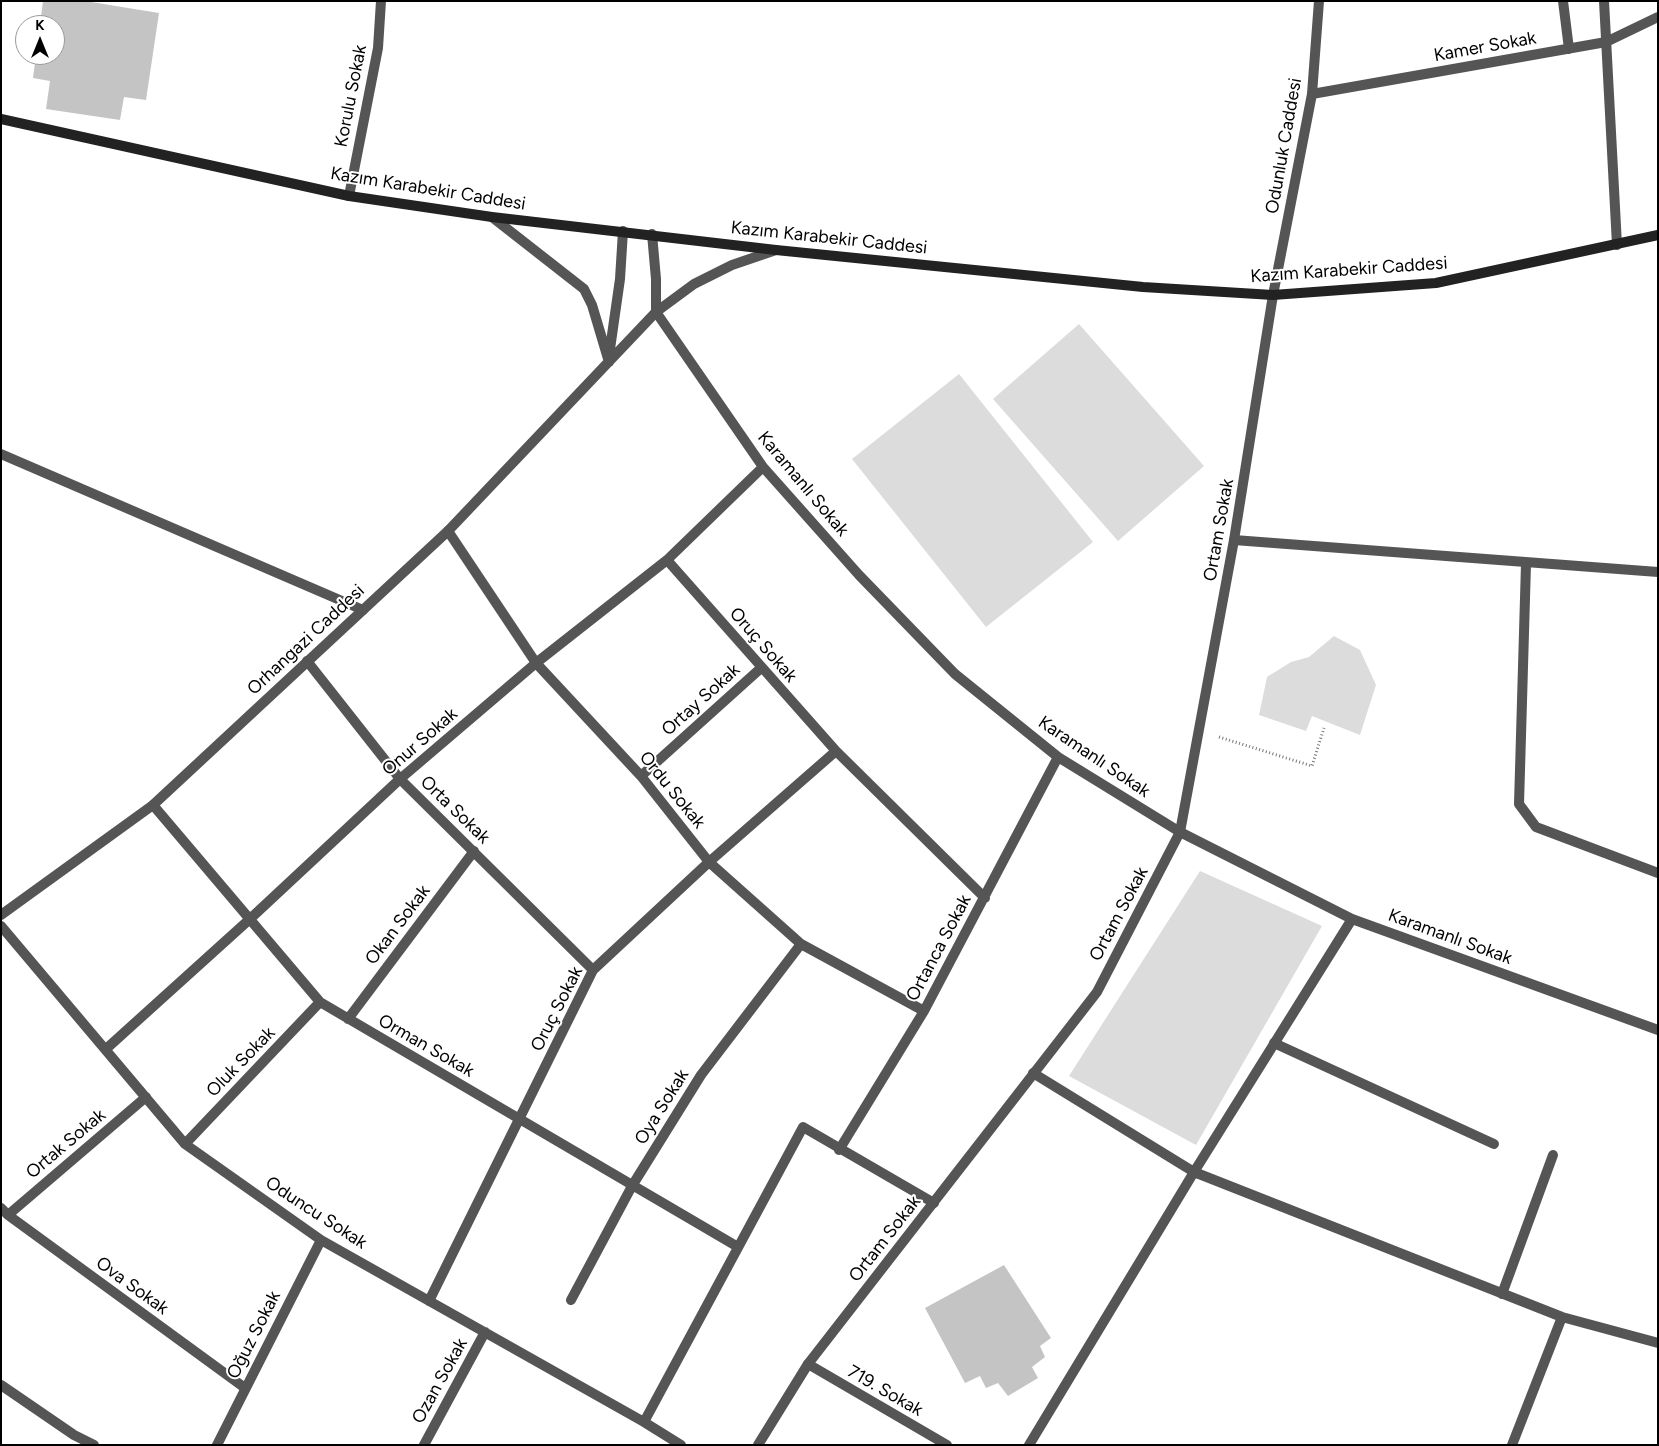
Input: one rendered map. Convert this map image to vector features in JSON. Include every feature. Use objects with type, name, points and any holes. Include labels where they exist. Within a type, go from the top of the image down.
[{"type":"main road","name":"Kazım Karabekir Caddesi","points":[[1,119],[349,196],[492,217],[652,234],[776,250],[1143,287],[1273,295],[1436,284],[1617,245],[1658,234]]},
{"type":"street","name":"Korulu Sokak","points":[[349,196],[378,48],[381,1]]},
{"type":"street","name":"Odunluk Caddesi","points":[[1273,295],[1312,94],[1319,1]]},
{"type":"street","points":[[1563,1],[1569,49]]},
{"type":"street","points":[[1604,1],[1617,245]]},
{"type":"street","name":"Kamer Sokak","points":[[1312,94],[1606,42],[1658,17]]},
{"type":"street","points":[[492,217],[584,288],[592,305],[609,362]]},
{"type":"street","points":[[609,362],[620,280],[623,231]]},
{"type":"street","points":[[652,234],[656,312]]},
{"type":"street","name":"Orhangazi Caddesi","points":[[1,915],[153,805],[448,531],[656,312],[694,284],[732,265],[776,250]]},
{"type":"street","name":"Ortam Sokak","points":[[758,1445],[808,1364],[1096,992],[1180,832],[1234,540],[1273,295]]},
{"type":"street","name":"Karamanlı Sokak","points":[[656,312],[763,467],[860,574],[955,674],[1058,757],[1180,832],[1352,919],[1658,1030]]},
{"type":"street","points":[[1,454],[363,610]]},
{"type":"street","name":"Onur Sokak","points":[[106,1049],[252,918],[400,779],[536,663],[668,560],[763,467]]},
{"type":"street","name":"Ordu Sokak","points":[[448,531],[536,663],[641,776],[709,862],[801,944],[924,1011]]},
{"type":"street","points":[[1234,540],[1526,564],[1658,572]]},
{"type":"street","name":"Oruç Sokak","points":[[668,560],[836,751],[985,898]]},
{"type":"street","points":[[1526,564],[1520,804],[1536,828],[1658,873]]},
{"type":"street","name":"Orta Sokak","points":[[307,661],[400,779],[593,970]]},
{"type":"street","name":"Ortay Sokak","points":[[641,776],[761,668]]},
{"type":"street","name":"Oruç Sokak","points":[[429,1301],[593,970],[709,862],[836,751]]},
{"type":"street","name":"Ortanca Sokak","points":[[839,1150],[924,1011],[1058,757]]},
{"type":"street","name":"Orman Sokak","points":[[153,805],[252,918],[320,1002],[738,1248]]},
{"type":"street","name":"Okan Sokak","points":[[348,1019],[474,851]]},
{"type":"street","points":[[1029,1445],[1194,1172],[1352,919]]},
{"type":"street","name":"Oduncu Sokak","points":[[1,926],[185,1144],[321,1240],[644,1422],[680,1445]]},
{"type":"street","name":"Oya Sokak","points":[[571,1300],[632,1186],[700,1075],[801,944]]},
{"type":"street","name":"Oluk Sokak","points":[[185,1144],[320,1002]]},
{"type":"street","points":[[1274,1043],[1494,1144]]},
{"type":"street","points":[[1034,1073],[1194,1172],[1562,1317],[1658,1343]]},
{"type":"street","name":"Ortak Sokak","points":[[5,1211],[146,1097]]},
{"type":"street","points":[[644,1422],[803,1127],[839,1150],[934,1203]]},
{"type":"street","points":[[1502,1294],[1553,1155]]},
{"type":"street","name":"Ova Sokak","points":[[5,1211],[244,1388]]},
{"type":"street","name":"Oğuz Sokak","points":[[217,1445],[244,1388],[321,1240]]},
{"type":"street","points":[[1512,1445],[1562,1317]]},
{"type":"street","name":"Ozan Sokak","points":[[424,1445],[486,1332]]},
{"type":"street","name":"719. Sokak","points":[[808,1364],[947,1445]]},
{"type":"street","points":[[1,1385],[74,1435],[94,1445]]},
{"type":"street","points":[[69,1445],[74,1435]]},
{"type":"path","points":[[1198,732],[1240,742],[1312,766],[1324,728]]},
{"type":"shaded area","points":[[1079,324],[1204,466],[1118,541],[993,399]]},
{"type":"shaded area","points":[[959,374],[1093,542],[986,627],[852,459]]},
{"type":"shaded area","points":[[1334,636],[1360,650],[1376,685],[1360,735],[1312,716],[1306,731],[1259,715],[1267,677],[1291,662],[1309,657]]},
{"type":"shaded area","points":[[1200,871],[1322,926],[1196,1145],[1069,1076]]},
{"type":"building","points":[[43,1],[85,1],[159,13],[146,100],[124,97],[120,120],[46,109],[50,81],[33,78],[35,65],[65,65],[65,15],[41,15]]},
{"type":"building","points":[[1004,1265],[1051,1338],[1040,1346],[1045,1357],[1032,1367],[1038,1378],[1008,1396],[998,1383],[986,1388],[980,1376],[965,1383],[925,1308]]}]
